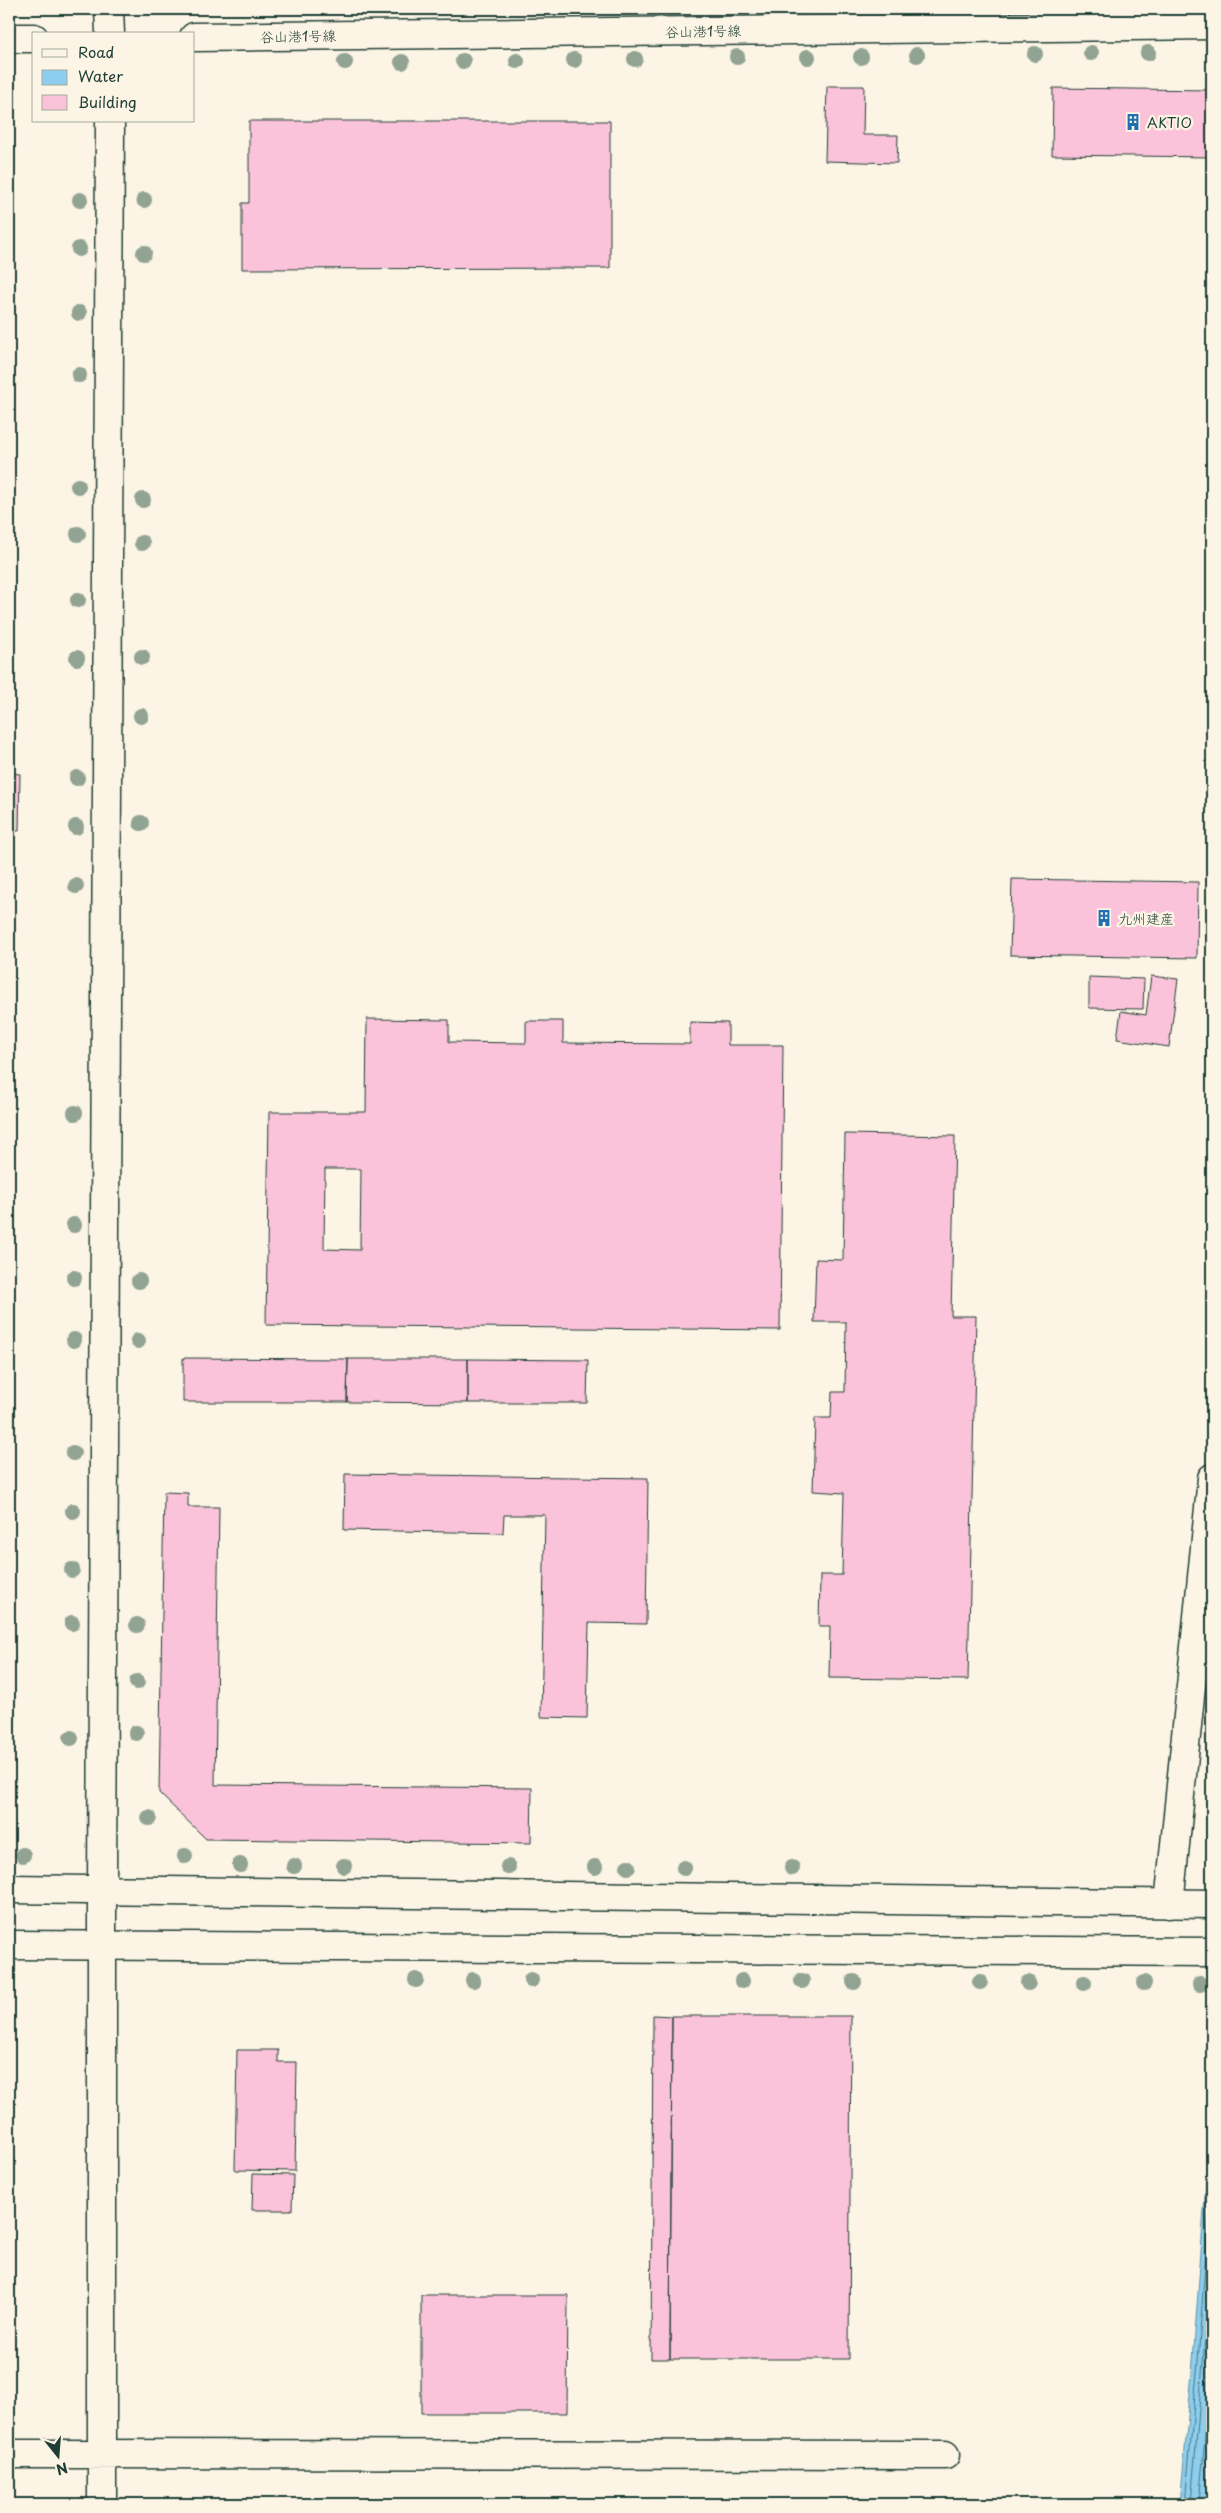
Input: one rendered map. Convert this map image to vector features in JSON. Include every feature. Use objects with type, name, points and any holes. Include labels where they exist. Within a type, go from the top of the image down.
[{"type":"street","points":[[110,9],[110,32]]},
{"type":"street","name":"谷山港1号線","points":[[195,37],[1212,24]]},
{"type":"street","points":[[9,38],[32,38]]},
{"type":"street","points":[[102,2504],[102,1890],[110,122]]},
{"type":"street","points":[[1169,1904],[1212,1478]]},
{"type":"street","points":[[9,1889],[1212,1904]]},
{"type":"street","points":[[9,1945],[1212,1952]]},
{"type":"street","points":[[9,2454],[944,2455]]},
{"type":"water","points":[[1212,2099],[1212,2504],[1180,2504],[1193,2361]]},
{"type":"building","points":[[827,86],[864,86],[863,135],[898,135],[897,163],[825,161]]},
{"type":"building","name":"AKTIO","points":[[1053,88],[1212,90],[1212,157],[1052,155]]},
{"type":"building","points":[[249,121],[610,121],[610,268],[242,269],[242,203],[249,203]]},
{"type":"building","points":[[9,773],[20,774],[19,831],[9,831]]},
{"type":"building","name":"九州建産","points":[[1012,879],[1198,882],[1197,958],[1010,955]]},
{"type":"building","points":[[1151,976],[1178,979],[1169,1047],[1117,1039],[1121,1011],[1146,1015]]},
{"type":"building","points":[[1089,977],[1144,979],[1143,1009],[1089,1008]]},
{"type":"building","points":[[367,1019],[449,1020],[449,1042],[526,1043],[526,1021],[563,1021],[563,1043],[690,1044],[690,1022],[728,1023],[728,1045],[783,1045],[780,1330],[266,1325],[269,1112],[366,1112]],"holes":[[[325,1169],[361,1169],[360,1250],[324,1249]]]},
{"type":"building","points":[[845,1134],[955,1136],[951,1316],[976,1316],[968,1680],[829,1678],[830,1626],[819,1626],[820,1575],[842,1575],[844,1493],[813,1491],[815,1418],[831,1418],[832,1392],[845,1392],[846,1322],[814,1322],[816,1259],[843,1260]]},
{"type":"building","points":[[183,1358],[348,1359],[347,1402],[183,1402]]},
{"type":"building","points":[[348,1359],[468,1359],[468,1403],[347,1402]]},
{"type":"building","points":[[468,1359],[588,1360],[587,1403],[468,1403]]},
{"type":"building","points":[[345,1474],[648,1478],[646,1624],[589,1623],[587,1718],[541,1717],[545,1515],[504,1515],[503,1533],[344,1530]]},
{"type":"building","points":[[164,1492],[188,1493],[188,1507],[219,1507],[215,1785],[532,1788],[531,1843],[206,1839],[159,1793]]},
{"type":"building","points":[[653,2015],[672,2016],[670,2359],[651,2359]]},
{"type":"building","points":[[672,2016],[851,2016],[849,2359],[670,2359]]},
{"type":"building","points":[[237,2050],[278,2050],[278,2062],[297,2062],[295,2171],[235,2170]]},
{"type":"building","points":[[253,2174],[293,2175],[292,2210],[252,2210]]},
{"type":"building","points":[[421,2295],[568,2295],[567,2413],[421,2413]]},
{"type":"place","name":"AKTIO","points":[[1133,122]]},
{"type":"place","name":"九州建産","points":[[1104,918]]}]
